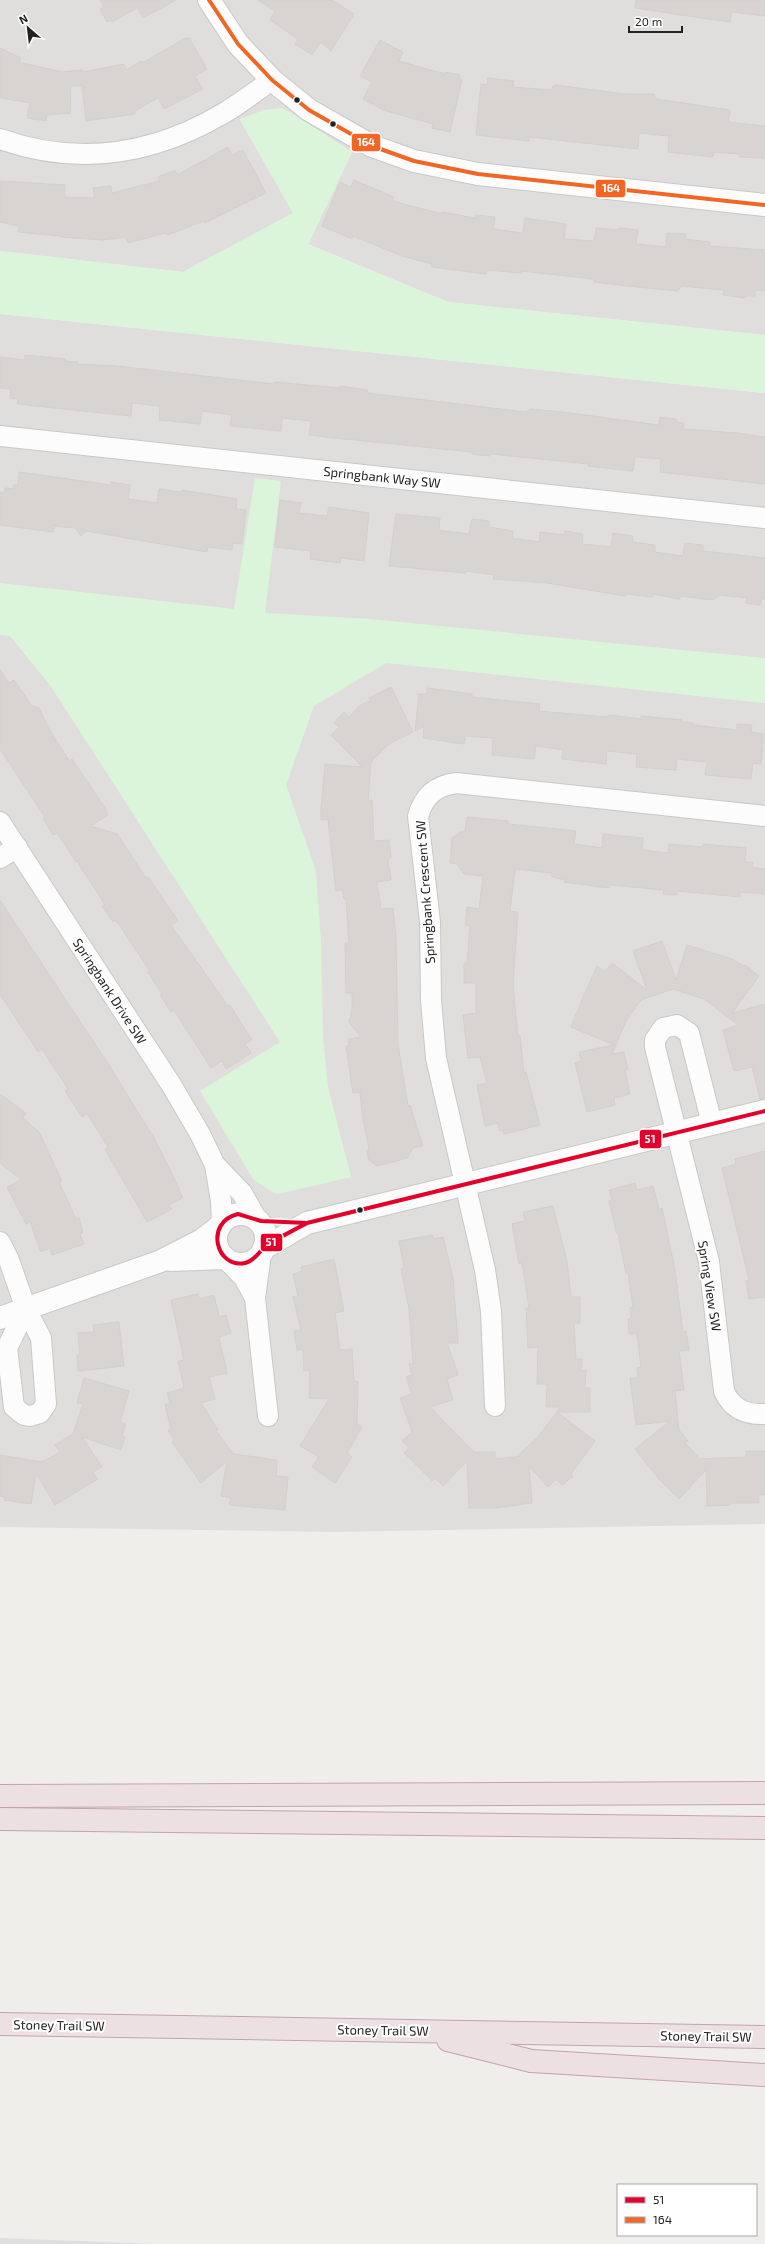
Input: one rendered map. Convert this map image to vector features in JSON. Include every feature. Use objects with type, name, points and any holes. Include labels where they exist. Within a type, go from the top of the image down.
[{"type":"highway","points":[[0,1796],[765,1793]]},
{"type":"highway","points":[[0,1819],[765,1828]]},
{"type":"highway","name":"Stoney Trail SW","points":[[0,2024],[765,2037]]},
{"type":"highway","points":[[414,2031],[531,2061],[765,2074]]},
{"type":"street","points":[[209,0],[238,44],[272,80],[309,110],[336,127],[372,146],[414,161],[478,174],[765,205]]},
{"type":"street","points":[[0,139],[45,151],[79,155],[114,153],[148,146],[169,140],[225,112],[272,80]]},
{"type":"street","name":"Springbank Way SW","points":[[0,436],[765,518]]},
{"type":"street","name":"Springbank Crescent SW","points":[[495,1406],[491,1311],[485,1270],[441,1086],[432,1024],[430,922],[418,816],[426,797],[444,784],[456,783],[765,816]]},
{"type":"street","name":"Springbank Drive SW","points":[[0,822],[172,1086],[200,1134],[215,1164],[242,1193],[257,1220]]},
{"type":"street","points":[[0,858],[17,847]]},
{"type":"street","name":"Spring View SW","points":[[712,1124],[691,1039],[683,1028],[670,1025],[658,1033],[655,1047],[709,1262],[724,1391],[728,1400],[736,1408],[750,1415],[765,1414]]},
{"type":"street","points":[[0,1318],[161,1261],[202,1240],[233,1215],[239,1214],[257,1220],[307,1223],[765,1111]]},
{"type":"street","name":"Springbank Drive SW","points":[[215,1164],[221,1201],[221,1225]]},
{"type":"street","points":[[257,1220],[266,1236],[262,1251],[255,1298],[268,1416]]},
{"type":"street","points":[[161,1261],[226,1259],[241,1264],[248,1262],[262,1251],[307,1223]]},
{"type":"street","points":[[221,1225],[216,1239],[217,1246],[226,1259],[244,1278],[255,1298]]},
{"type":"street","points":[[0,1242],[9,1260],[26,1309]]},
{"type":"shaded area","points":[[0,0],[765,0],[765,335],[448,302],[308,244],[352,152],[288,111],[264,110],[240,120],[293,213],[183,272],[0,251]]},
{"type":"shaded area","points":[[0,314],[765,393],[765,1524],[336,1532],[0,1527]]},
{"type":"shaded area","points":[[0,2238],[154,2244],[0,2244]]},
{"type":"green space","points":[[282,108],[352,152],[308,245],[448,302],[765,335],[765,393],[0,314],[0,251],[183,272],[293,213],[240,119],[264,110]]},
{"type":"green space","points":[[255,478],[281,481],[265,613],[370,619],[765,658],[765,703],[386,663],[314,706],[286,785],[316,871],[321,941],[323,1036],[328,1087],[351,1177],[278,1194],[272,1192],[253,1179],[200,1091],[280,1042],[50,685],[10,636],[0,635],[0,583],[234,609]]},
{"type":"building","points":[[100,0],[176,0],[143,18],[137,8],[112,22],[111,20],[107,22],[100,9],[104,7]]},
{"type":"building","points":[[258,0],[332,0],[354,14],[331,51],[321,42],[312,55],[295,44],[298,39],[270,20],[275,11]]},
{"type":"building","points":[[636,0],[765,0],[765,16],[731,12],[730,22],[635,8]]},
{"type":"building","points":[[186,38],[189,38],[207,69],[195,76],[203,89],[164,109],[158,98],[135,111],[135,114],[86,121],[82,86],[71,86],[70,113],[47,115],[46,121],[27,118],[30,103],[0,98],[0,48],[21,58],[19,62],[62,72],[82,70],[83,72],[124,64],[126,70],[141,61],[142,63]]},
{"type":"building","points":[[380,40],[403,52],[399,61],[445,74],[445,72],[460,75],[459,79],[462,79],[450,132],[432,128],[433,124],[383,110],[363,99],[372,82],[360,76]]},
{"type":"building","points":[[488,78],[514,81],[513,87],[552,90],[553,86],[555,85],[625,94],[654,94],[656,99],[730,110],[728,122],[765,126],[765,158],[740,157],[740,154],[714,152],[713,157],[668,152],[669,136],[639,133],[638,149],[530,137],[529,141],[476,135],[481,84],[487,85]]},
{"type":"building","points":[[228,147],[232,155],[243,150],[266,193],[205,223],[204,221],[167,235],[165,233],[128,243],[125,237],[103,240],[18,232],[19,226],[0,222],[0,181],[65,185],[65,197],[95,198],[93,188],[111,186],[112,193],[159,181],[158,177],[175,170],[177,175]]},
{"type":"building","points":[[354,180],[394,197],[392,201],[442,214],[442,212],[475,218],[476,215],[495,217],[493,229],[523,233],[525,218],[566,224],[564,239],[594,241],[596,228],[618,230],[619,228],[638,230],[636,244],[666,247],[667,233],[686,234],[685,239],[710,242],[710,246],[765,250],[765,291],[755,290],[755,296],[746,296],[745,298],[723,295],[724,290],[681,286],[678,291],[594,282],[594,279],[521,271],[521,273],[487,270],[486,274],[432,267],[432,264],[402,256],[353,236],[352,239],[322,226],[340,182],[351,187]]},
{"type":"building","points":[[25,355],[65,359],[65,361],[78,362],[77,364],[117,366],[274,384],[274,382],[340,388],[340,386],[368,390],[367,393],[526,412],[530,409],[563,412],[659,425],[660,417],[676,419],[676,422],[684,423],[683,429],[738,433],[765,437],[765,484],[660,472],[661,459],[635,457],[633,471],[588,466],[589,464],[491,454],[490,456],[472,454],[472,452],[309,435],[311,421],[282,418],[281,431],[230,426],[232,415],[202,411],[200,424],[159,420],[160,406],[132,403],[131,416],[17,404],[18,399],[10,398],[11,389],[0,388],[0,357],[25,360]]},
{"type":"building","points":[[19,472],[111,485],[111,482],[130,485],[128,499],[157,503],[159,489],[182,492],[182,490],[237,499],[236,509],[246,510],[242,544],[233,543],[232,550],[208,547],[207,552],[86,531],[81,536],[75,528],[54,526],[53,532],[0,525],[0,492],[4,493],[5,488],[13,489],[14,485],[18,485]]},
{"type":"building","points":[[280,500],[301,503],[299,513],[327,516],[329,507],[369,513],[364,561],[341,558],[340,563],[310,559],[311,551],[275,547]]},
{"type":"building","points":[[396,514],[440,518],[439,530],[469,534],[472,519],[489,521],[489,527],[513,531],[512,538],[539,542],[540,532],[564,535],[565,531],[583,534],[582,544],[611,547],[613,533],[633,536],[632,542],[655,545],[655,552],[683,556],[685,543],[703,545],[703,551],[765,558],[765,599],[761,599],[760,605],[746,603],[747,598],[720,595],[713,600],[680,596],[680,599],[653,594],[653,597],[625,594],[625,596],[547,583],[493,579],[494,575],[466,571],[466,573],[389,566]]},
{"type":"building","points":[[0,669],[9,683],[14,680],[32,706],[39,708],[48,727],[69,761],[72,759],[105,808],[108,815],[90,826],[117,834],[146,878],[148,877],[178,921],[171,925],[228,1006],[230,1005],[252,1040],[245,1044],[251,1053],[226,1069],[222,1061],[211,1068],[174,1010],[171,1012],[148,972],[150,971],[116,920],[113,922],[102,906],[105,905],[77,861],[76,862],[57,833],[53,835],[43,819],[45,817],[0,749]]},
{"type":"building","points":[[391,687],[413,732],[389,744],[371,762],[368,801],[372,800],[374,841],[389,840],[391,858],[388,859],[391,880],[377,882],[381,909],[393,908],[396,935],[398,1044],[408,1106],[410,1105],[423,1146],[413,1148],[407,1158],[377,1166],[369,1160],[367,1153],[369,1148],[363,1120],[360,1092],[353,1093],[346,1046],[349,1045],[348,1039],[361,1037],[349,1022],[352,1011],[352,993],[346,993],[345,943],[349,943],[346,899],[344,899],[342,890],[336,891],[328,819],[321,820],[321,808],[325,764],[362,767],[331,735],[339,727],[334,723],[344,712],[349,717],[360,705],[371,701],[369,698]]},
{"type":"building","points":[[427,688],[472,694],[472,697],[540,704],[539,711],[606,717],[610,715],[641,719],[641,716],[682,720],[681,722],[693,723],[693,725],[737,730],[737,724],[752,725],[751,732],[764,734],[761,764],[753,763],[751,779],[705,775],[707,762],[677,759],[676,770],[636,767],[637,754],[607,751],[606,764],[562,759],[563,750],[536,746],[534,759],[492,755],[493,738],[465,736],[464,744],[423,738],[424,726],[415,731],[419,694],[427,694]]},
{"type":"building","points":[[467,817],[508,821],[508,824],[576,831],[574,844],[602,848],[603,834],[643,838],[642,850],[668,853],[669,844],[703,847],[703,844],[746,848],[745,862],[753,862],[752,867],[765,869],[765,894],[740,892],[740,897],[677,891],[677,895],[663,894],[664,890],[610,885],[609,888],[564,882],[565,880],[552,877],[552,873],[515,869],[510,911],[518,912],[513,984],[518,1036],[520,1036],[524,1073],[526,1072],[540,1125],[504,1134],[503,1130],[500,1131],[498,1123],[485,1126],[477,1085],[487,1083],[480,1057],[468,1058],[463,1015],[476,1013],[476,983],[464,983],[464,964],[467,964],[470,926],[465,925],[467,907],[479,909],[483,876],[464,874],[457,864],[450,863],[452,838],[460,832],[465,832]]},
{"type":"building","points":[[0,900],[105,1059],[154,1138],[173,1176],[183,1198],[169,1205],[172,1209],[147,1222],[105,1149],[108,1147],[100,1134],[87,1114],[82,1117],[65,1091],[68,1089],[42,1049],[38,1052],[0,994]]},
{"type":"building","points":[[662,941],[676,980],[687,945],[732,959],[744,966],[745,965],[759,976],[732,1013],[765,1004],[765,1098],[760,1099],[752,1067],[734,1071],[723,1030],[738,1025],[704,999],[673,989],[641,1000],[626,1021],[612,1054],[624,1052],[628,1070],[625,1070],[630,1094],[614,1098],[615,1105],[587,1112],[575,1063],[581,1061],[579,1052],[614,1045],[571,1027],[581,1002],[597,966],[605,972],[612,963],[647,990],[633,951]]},
{"type":"building","points":[[0,1094],[26,1113],[23,1118],[39,1132],[62,1181],[59,1182],[76,1219],[79,1218],[83,1232],[80,1234],[84,1244],[52,1255],[50,1248],[41,1252],[30,1222],[26,1224],[7,1187],[21,1180],[0,1163]]},
{"type":"building","points":[[765,1151],[765,1297],[749,1299],[746,1281],[749,1280],[722,1168],[736,1164],[735,1159]]},
{"type":"building","points":[[635,1183],[637,1190],[653,1186],[659,1209],[662,1208],[675,1270],[683,1332],[686,1331],[689,1350],[679,1351],[684,1390],[675,1391],[679,1430],[688,1441],[685,1443],[700,1459],[746,1457],[746,1451],[765,1451],[765,1495],[759,1495],[759,1503],[731,1503],[731,1505],[707,1506],[706,1470],[679,1499],[658,1478],[635,1449],[670,1421],[636,1425],[630,1378],[638,1378],[637,1368],[641,1367],[637,1333],[629,1334],[628,1319],[631,1319],[630,1308],[633,1307],[628,1274],[626,1274],[618,1233],[617,1234],[609,1201],[612,1201],[609,1190]]},
{"type":"building","points":[[553,1206],[567,1261],[571,1297],[580,1297],[580,1323],[574,1323],[576,1359],[582,1359],[581,1370],[586,1370],[585,1388],[590,1388],[590,1412],[557,1412],[561,1407],[546,1407],[547,1384],[537,1384],[538,1347],[528,1348],[526,1308],[529,1308],[522,1263],[519,1264],[512,1224],[525,1221],[523,1212]]},
{"type":"building","points":[[432,1235],[433,1239],[443,1237],[453,1277],[458,1343],[447,1343],[458,1375],[447,1379],[453,1400],[430,1407],[474,1452],[495,1452],[495,1459],[516,1457],[537,1438],[557,1412],[595,1441],[571,1474],[573,1476],[562,1485],[556,1479],[548,1487],[529,1466],[532,1503],[496,1508],[469,1508],[467,1461],[443,1486],[435,1478],[432,1481],[404,1453],[409,1448],[402,1441],[412,1432],[400,1398],[412,1394],[406,1377],[412,1375],[409,1364],[413,1363],[409,1309],[401,1269],[404,1268],[399,1241]]},
{"type":"building","points":[[334,1259],[344,1311],[335,1313],[340,1350],[352,1349],[354,1381],[358,1382],[357,1424],[362,1427],[347,1453],[352,1457],[335,1483],[312,1467],[319,1457],[300,1446],[329,1399],[309,1398],[310,1370],[304,1371],[303,1349],[297,1350],[294,1331],[301,1330],[293,1297],[298,1296],[293,1274],[302,1271],[301,1267]]},
{"type":"building","points":[[198,1294],[199,1299],[214,1295],[219,1317],[226,1315],[231,1333],[219,1337],[227,1373],[209,1377],[215,1399],[201,1403],[218,1430],[216,1431],[234,1454],[277,1460],[276,1476],[288,1477],[285,1510],[229,1505],[231,1498],[221,1496],[227,1461],[201,1483],[172,1442],[174,1440],[168,1431],[171,1429],[165,1405],[170,1403],[167,1393],[184,1388],[178,1361],[184,1360],[171,1300]]},
{"type":"building","points":[[119,1322],[124,1366],[78,1371],[77,1355],[80,1355],[78,1333],[94,1332],[93,1325]]},
{"type":"building","points":[[84,1378],[129,1391],[120,1422],[126,1424],[122,1435],[125,1437],[121,1450],[82,1437],[102,1467],[93,1472],[98,1479],[55,1505],[36,1473],[31,1504],[4,1500],[5,1497],[0,1496],[0,1455],[42,1462],[60,1452],[55,1445],[73,1434],[83,1404],[77,1403]]},
{"type":"transit line","name":"164","points":[[209,0],[238,44],[272,80],[309,110],[372,146],[414,161],[478,174],[765,205]]},
{"type":"transit line","name":"51","points":[[307,1223],[765,1111]]},
{"type":"transit line","name":"51","points":[[238,1214],[261,1221],[307,1223],[269,1244],[251,1261],[245,1263],[235,1263],[227,1259],[221,1252],[218,1244],[218,1235],[221,1226],[227,1219],[238,1214]]}]
